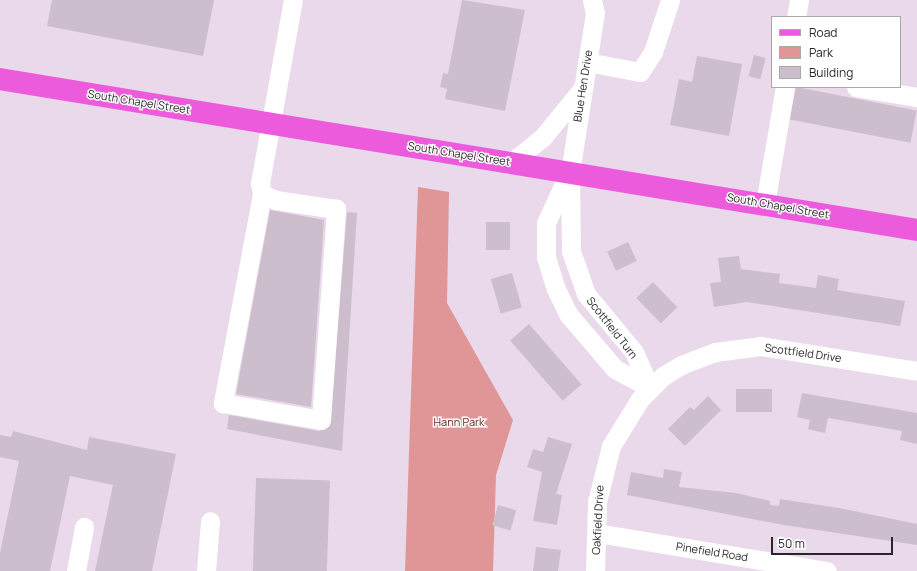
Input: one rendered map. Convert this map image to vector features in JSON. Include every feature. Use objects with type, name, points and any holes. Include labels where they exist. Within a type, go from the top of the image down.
[{"type":"main road","name":"South Chapel Street","points":[[0,79],[512,162],[917,230]]},
{"type":"street","points":[[262,194],[276,200],[336,210],[321,420],[223,403],[262,194],[270,123],[293,0]]},
{"type":"street","name":"Blue Hen Drive","points":[[570,172],[595,13],[592,0]]},
{"type":"street","points":[[587,62],[640,72],[653,52],[670,0]]},
{"type":"street","points":[[796,16],[799,0]]},
{"type":"street","points":[[512,162],[543,137],[583,88]]},
{"type":"street","points":[[765,204],[785,88]]},
{"type":"street","points":[[862,88],[917,97]]},
{"type":"street","name":"Scottfield Turn","points":[[570,172],[546,223],[546,256],[555,287],[568,314],[615,369],[650,388]]},
{"type":"street","name":"Scottfield Turn","points":[[570,172],[571,251],[576,272],[594,306],[634,352],[650,388]]},
{"type":"street","name":"Scottfield Drive","points":[[650,388],[663,376],[699,356],[746,347],[778,348],[917,371]]},
{"type":"street","name":"Oakfield Drive","points":[[595,571],[597,502],[604,464],[620,429],[650,388]]},
{"type":"street","points":[[206,571],[210,520]]},
{"type":"street","points":[[76,571],[84,527]]},
{"type":"street","name":"Pinefield Road","points":[[596,533],[826,571]]},
{"type":"green space","name":"Hann Park","points":[[418,187],[449,192],[447,303],[513,420],[496,475],[493,571],[405,571]]},
{"type":"building","points":[[52,0],[214,0],[203,56],[47,26]]},
{"type":"building","points":[[462,0],[525,10],[505,111],[445,99],[447,89],[440,87],[443,73],[448,74]]},
{"type":"building","points":[[754,55],[766,58],[760,79],[749,76]]},
{"type":"building","points":[[697,56],[742,64],[729,136],[670,125],[679,79],[692,82]]},
{"type":"building","points":[[796,88],[917,110],[910,143],[790,119]]},
{"type":"building","points":[[270,210],[324,220],[311,407],[236,394]]},
{"type":"building","points":[[347,212],[357,213],[342,451],[227,429],[229,415],[319,431],[330,426]]},
{"type":"building","points":[[486,222],[510,222],[510,250],[486,250]]},
{"type":"building","points":[[628,242],[637,261],[616,271],[607,252]]},
{"type":"building","points":[[739,256],[741,269],[780,274],[779,283],[816,288],[818,275],[839,279],[837,290],[905,301],[900,326],[747,302],[714,307],[710,283],[721,282],[718,258]]},
{"type":"building","points":[[512,273],[522,308],[501,314],[491,279]]},
{"type":"building","points":[[653,282],[677,307],[661,323],[636,298]]},
{"type":"building","points":[[529,324],[581,384],[563,401],[510,340]]},
{"type":"building","points":[[736,389],[772,389],[772,412],[736,412]]},
{"type":"building","points":[[802,393],[917,413],[917,444],[900,440],[902,431],[828,418],[825,433],[808,429],[810,420],[797,417]]},
{"type":"building","points":[[708,396],[721,410],[685,446],[668,429],[690,407],[694,410]]},
{"type":"building","points":[[13,431],[87,450],[89,437],[176,454],[152,571],[95,571],[113,485],[70,476],[50,571],[0,571],[0,553],[19,461],[0,457],[0,435],[11,437]]},
{"type":"building","points":[[548,437],[572,444],[556,494],[562,495],[557,525],[533,521],[542,472],[527,467],[533,449],[543,452]]},
{"type":"building","points":[[664,469],[682,472],[679,487],[736,493],[770,501],[770,505],[779,506],[780,499],[839,508],[917,524],[917,545],[784,525],[627,495],[631,472],[663,478]]},
{"type":"building","points":[[256,478],[330,481],[327,571],[253,571]]},
{"type":"building","points":[[498,505],[516,510],[510,530],[492,525]]},
{"type":"building","points":[[536,547],[561,550],[558,571],[533,571]]}]
